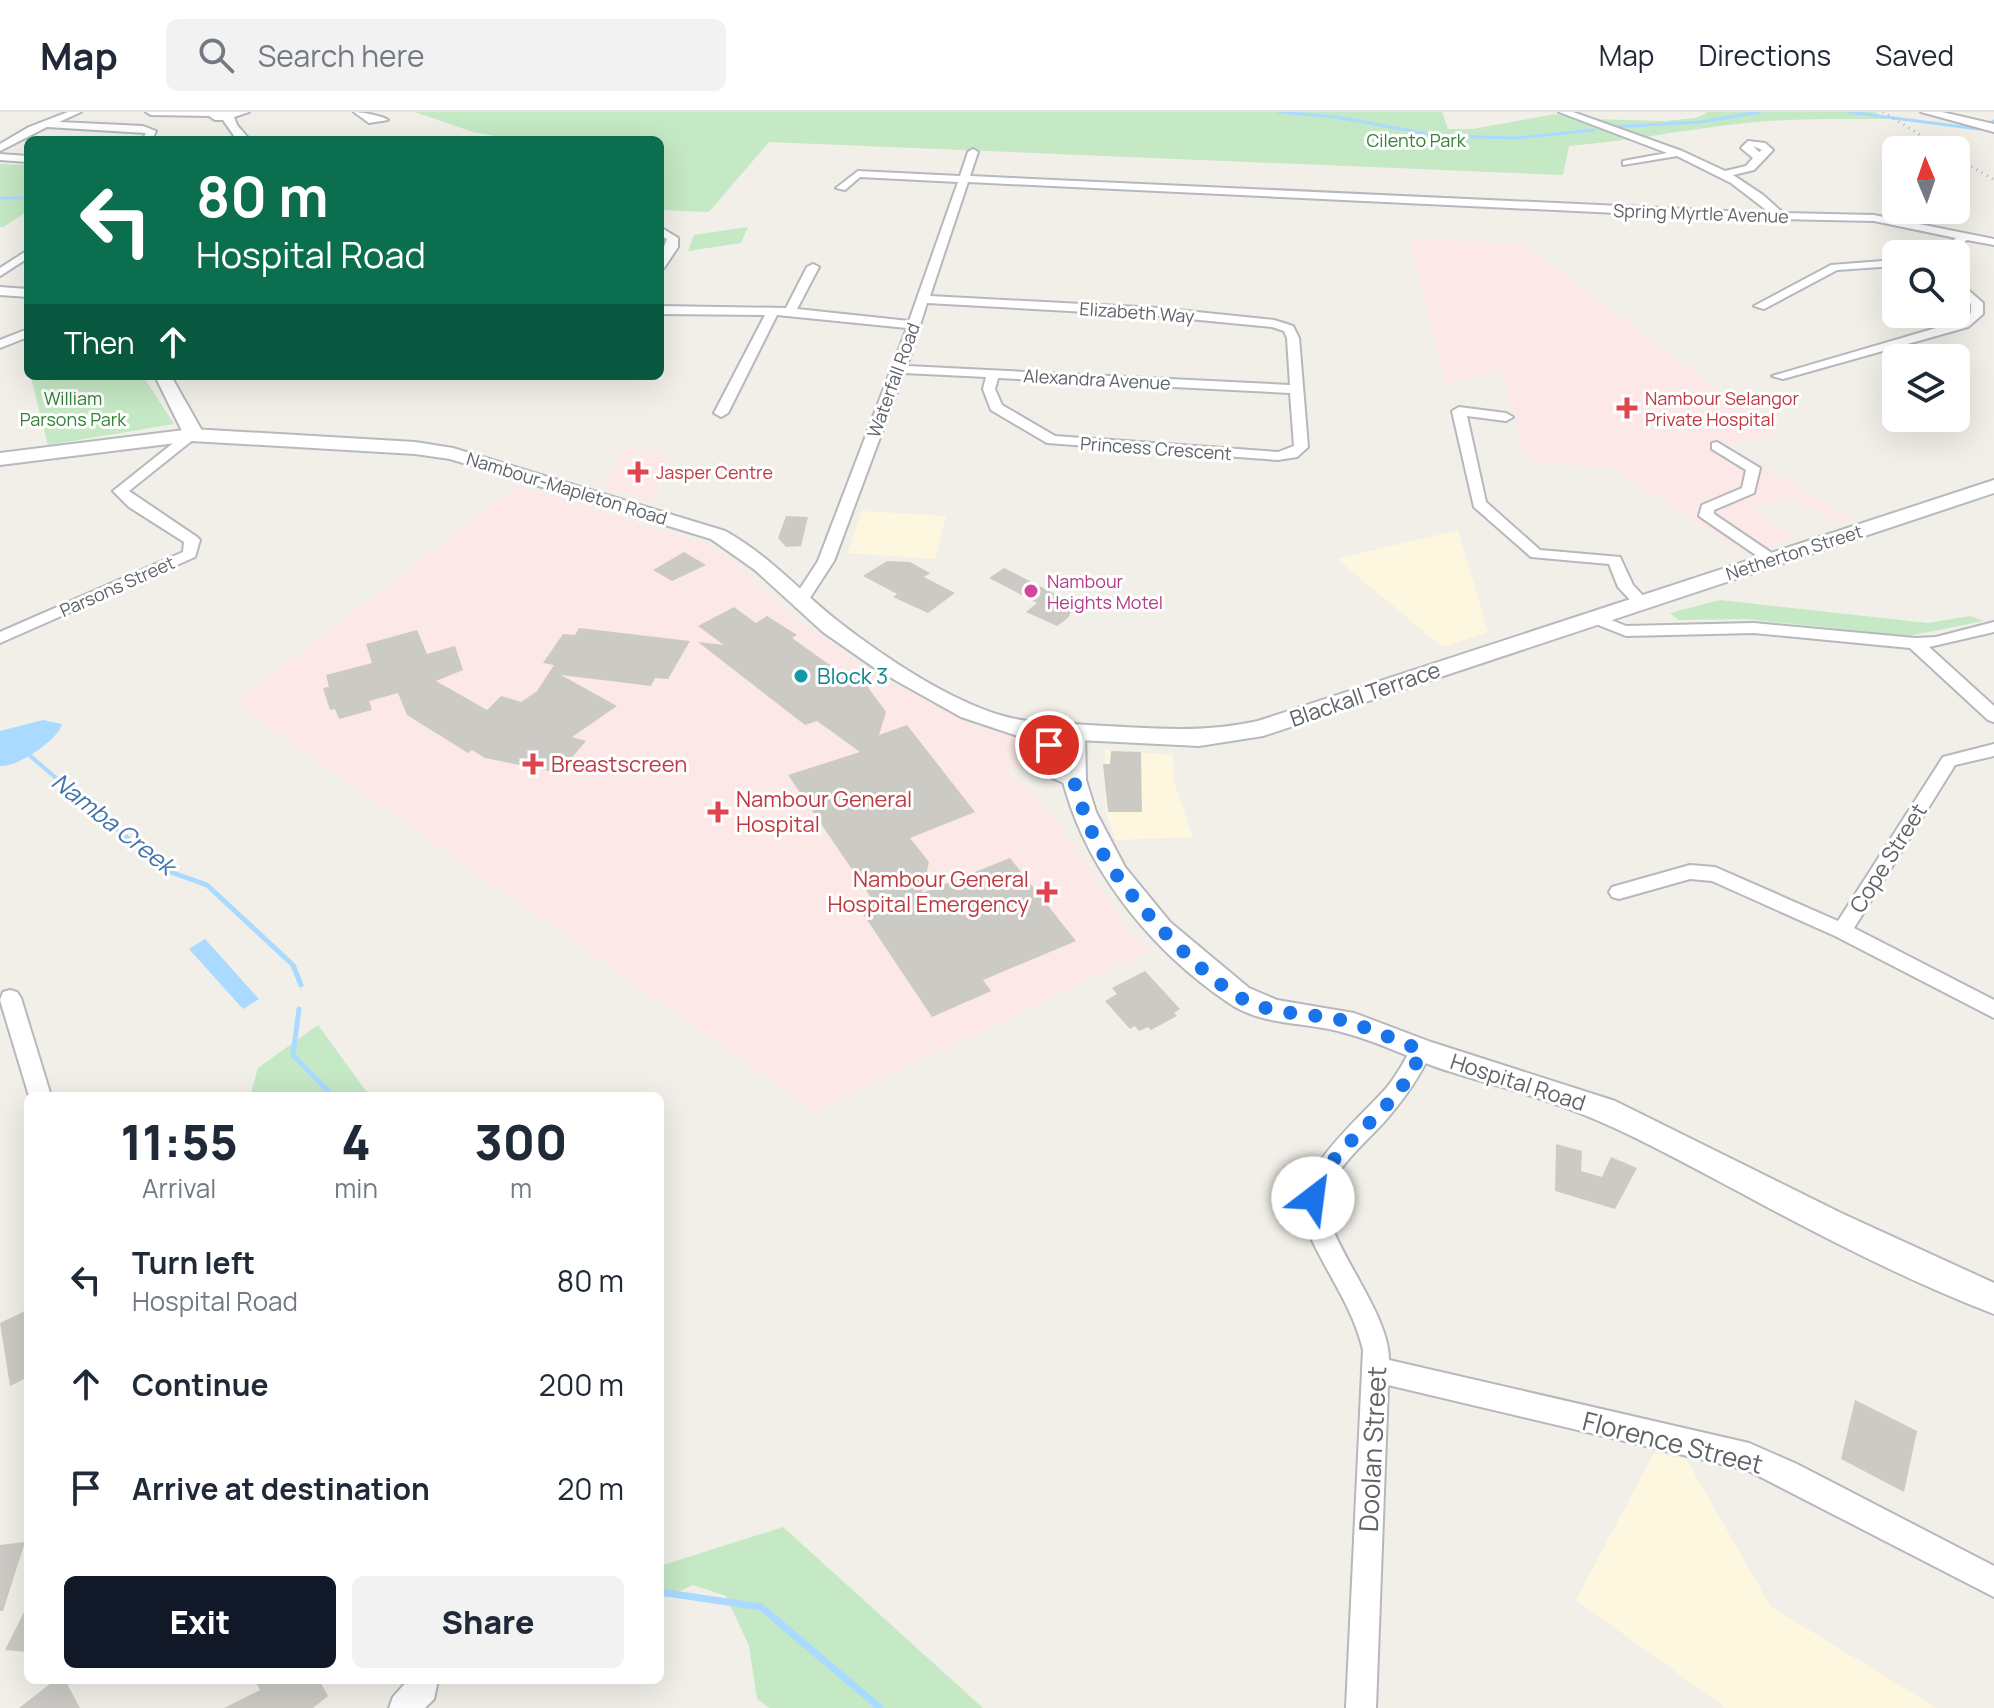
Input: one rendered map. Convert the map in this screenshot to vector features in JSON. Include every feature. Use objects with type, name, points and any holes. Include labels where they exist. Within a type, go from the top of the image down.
[{"type":"main road","name":"Nambour-Mapleton Road","points":[[0,459],[192,435],[415,448],[467,457],[718,535],[743,548],[800,601],[874,656],[929,688],[992,721],[1074,732]]},
{"type":"main road","name":"Netherton Street","points":[[1600,616],[1994,486]]},
{"type":"main road","name":"Blackall Terrace","points":[[1074,732],[1189,738],[1247,733],[1600,616]]},
{"type":"main road","points":[[1023,727],[1049,745],[1059,771],[1073,778]]},
{"type":"street","points":[[0,148],[32,129],[76,112]]},
{"type":"street","points":[[151,112],[228,116],[243,112]]},
{"type":"street","points":[[359,112],[369,120],[383,120]]},
{"type":"street","points":[[1564,112],[1726,174],[1762,197],[1780,216]]},
{"type":"street","points":[[1937,113],[1994,128]]},
{"type":"street","points":[[228,116],[231,126],[240,136]]},
{"type":"street","points":[[48,124],[143,129],[151,131],[149,136]]},
{"type":"street","name":"Waterfall Road","points":[[800,601],[826,561],[899,369],[973,152]]},
{"type":"street","points":[[1627,163],[1675,154]]},
{"type":"street","points":[[0,157],[24,159]]},
{"type":"street","points":[[1726,174],[1750,168],[1759,157]]},
{"type":"street","name":"Spring Myrtle Avenue","points":[[841,188],[858,174],[1175,190],[1290,202],[1405,201],[1874,218],[1994,242]]},
{"type":"street","points":[[1175,190],[1175,203]]},
{"type":"street","points":[[1405,201],[1408,214]]},
{"type":"street","points":[[664,232],[673,238],[672,247],[664,260]]},
{"type":"street","points":[[1960,240],[1964,237]]},
{"type":"street","points":[[0,273],[24,256]]},
{"type":"street","points":[[1760,306],[1835,267],[1882,264]]},
{"type":"street","points":[[790,312],[813,267]]},
{"type":"street","points":[[0,291],[24,293]]},
{"type":"street","points":[[1970,296],[1977,303],[1977,314],[1970,319]]},
{"type":"street","name":"Elizabeth Way","points":[[923,299],[1158,312],[1274,324],[1289,329],[1293,338],[1294,389]]},
{"type":"street","points":[[664,310],[790,312],[913,325]]},
{"type":"street","points":[[721,413],[773,311]]},
{"type":"street","points":[[1778,376],[1950,328]]},
{"type":"street","points":[[0,344],[24,335]]},
{"type":"street","name":"Alexandra Avenue","points":[[899,369],[1294,389]]},
{"type":"street","name":"Princess Crescent","points":[[993,374],[989,389],[996,407],[1052,440],[1278,456],[1292,454],[1301,447],[1294,389]]},
{"type":"street","points":[[165,380],[192,429],[192,435]]},
{"type":"street","points":[[1506,417],[1459,411],[1479,504],[1536,554],[1615,560],[1628,591],[1649,599],[1642,615],[1651,622],[1672,628]]},
{"type":"street","name":"Parsons Street","points":[[0,638],[190,554],[192,540],[134,504],[120,491],[192,435]]},
{"type":"street","points":[[1717,446],[1753,468],[1749,490],[1707,508],[1706,516],[1771,559]]},
{"type":"street","points":[[1600,616],[1619,630],[1639,632],[1672,628],[1767,629],[1915,643],[1936,642],[1994,627]]},
{"type":"street","points":[[1915,643],[1994,716]]},
{"type":"street","name":"Hospital Road","points":[[1074,732],[1073,778],[1088,823],[1115,874],[1204,969],[1239,996],[1281,1013],[1348,1022],[1421,1050],[1575,1099],[1634,1123],[1807,1212],[1994,1299]]},
{"type":"street","name":"Cope Street","points":[[1994,750],[1949,761],[1842,931],[1994,1010]]},
{"type":"street","points":[[1619,892],[1690,872],[1715,874],[1842,931]]},
{"type":"street","points":[[10,998],[39,1092]]},
{"type":"street","name":"Doolan Street","points":[[1361,1708],[1376,1350],[1367,1318],[1318,1226],[1312,1209],[1313,1198],[1320,1177],[1396,1096],[1416,1065],[1421,1050]]},
{"type":"street","name":"Florence Street","points":[[1377,1370],[1749,1457],[1994,1582]]},
{"type":"street","points":[[404,1708],[423,1688],[423,1684]]},
{"type":"shaded area","name":"Nambour Selangor Private Hospital","points":[[1408,238],[1524,244],[1774,432],[1729,445],[1850,519],[1835,524],[1789,496],[1752,507],[1796,538],[1745,554],[1612,468],[1527,461],[1500,368],[1445,385]]},
{"type":"shaded area","name":"Jasper Centre","points":[[626,446],[638,450],[635,452],[638,454],[644,452],[670,457],[652,502],[605,487]]},
{"type":"shaded area","name":"Nambour General Hospital","points":[[517,486],[703,543],[729,558],[794,617],[856,662],[972,725],[1045,744],[1048,757],[1001,769],[1034,793],[1077,849],[1122,922],[1149,951],[815,1111],[234,703]]},
{"type":"shaded area","points":[[862,511],[946,516],[935,559],[848,553]]},
{"type":"shaded area","points":[[1458,530],[1488,632],[1442,647],[1337,559]]},
{"type":"shaded area","points":[[1105,750],[1173,755],[1173,779],[1193,837],[1116,840],[1106,812]]},
{"type":"shaded area","points":[[1654,1453],[1686,1459],[1771,1607],[1937,1708],[1726,1708],[1576,1600]]},
{"type":"green space","name":"Cilento Park","points":[[415,112],[1442,112],[1448,129],[1473,129],[1555,114],[1588,119],[1665,121],[1696,118],[1708,112],[1875,112],[1887,119],[1764,121],[1569,146],[1563,175],[769,142],[709,212],[664,210],[664,136],[495,136],[473,132]]},
{"type":"green space","points":[[0,164],[24,165],[24,214],[0,227]]},
{"type":"green space","points":[[748,227],[741,243],[688,251],[694,235]]},
{"type":"green space","name":"William Parsons Park","points":[[32,380],[146,380],[174,424],[48,445]]},
{"type":"green space","points":[[1720,600],[1928,623],[1970,616],[1984,621],[1908,636],[1745,619],[1679,620],[1670,613]]},
{"type":"green space","points":[[318,1025],[368,1092],[251,1092],[258,1068]]},
{"type":"green space","points":[[783,1527],[983,1708],[770,1708],[757,1699],[749,1646],[726,1596],[693,1585],[664,1597],[664,1565]]},
{"type":"water","points":[[43,720],[62,724],[53,737],[36,751],[16,762],[0,766],[0,731]]},
{"type":"water","points":[[205,939],[259,999],[243,1009],[189,949]]},
{"type":"building","points":[[786,516],[808,517],[801,546],[786,547],[778,538]]},
{"type":"building","points":[[684,552],[706,565],[672,581],[653,570]]},
{"type":"building","points":[[887,561],[910,562],[930,573],[924,577],[955,593],[928,613],[893,597],[897,594],[863,576]]},
{"type":"building","name":"Nambour Heights Motel","points":[[1004,568],[1075,604],[1068,618],[1057,626],[1026,612],[1037,603],[989,578]]},
{"type":"building","points":[[734,607],[756,623],[767,616],[797,635],[792,638],[841,673],[846,671],[867,686],[886,712],[879,735],[907,725],[975,812],[910,838],[929,862],[922,893],[1010,858],[1076,941],[983,980],[991,991],[932,1017],[859,908],[874,902],[788,775],[860,752],[817,721],[805,725],[698,642],[724,645],[698,626]]},
{"type":"building","points":[[579,628],[690,641],[668,679],[655,678],[651,686],[561,675],[617,706],[572,737],[586,741],[559,773],[485,758],[472,750],[468,753],[407,715],[398,693],[369,701],[372,710],[339,719],[335,709],[330,710],[323,688],[329,687],[326,675],[372,663],[366,644],[417,630],[427,654],[455,646],[463,670],[436,681],[487,710],[501,696],[521,702],[537,691],[554,665],[543,663],[563,634],[575,635]]},
{"type":"building","points":[[1111,751],[1141,752],[1142,812],[1108,812],[1103,764],[1110,764]]},
{"type":"building","points":[[1145,971],[1180,1009],[1174,1013],[1177,1016],[1151,1030],[1148,1027],[1139,1031],[1135,1026],[1130,1029],[1105,1001],[1117,994],[1112,988]]},
{"type":"building","points":[[1556,1144],[1582,1151],[1581,1171],[1602,1177],[1611,1157],[1637,1168],[1615,1209],[1555,1191]]},
{"type":"building","points":[[24,1311],[24,1379],[10,1386],[0,1323]]},
{"type":"building","points":[[1855,1400],[1917,1431],[1904,1492],[1841,1459]]},
{"type":"building","points":[[24,1542],[3,1611],[0,1611],[0,1545]]},
{"type":"building","points":[[24,1612],[24,1652],[5,1650]]},
{"type":"building","points":[[50,1684],[67,1684],[80,1708],[19,1708]]},
{"type":"building","points":[[257,1684],[321,1684],[328,1696],[313,1708],[224,1708],[260,1690]]},
{"type":"waterway","points":[[1279,112],[1336,117],[1439,136],[1517,138],[1594,130]]},
{"type":"waterway","points":[[1611,127],[1700,122],[1760,112]]},
{"type":"waterway","points":[[1848,112],[1978,129]]},
{"type":"waterway","points":[[1990,123],[1994,121]]},
{"type":"waterway","points":[[0,198],[24,198]]},
{"type":"waterway","name":"Namba Creek","points":[[29,755],[128,839]]},
{"type":"waterway","name":"Namba Creek","points":[[126,837],[165,870],[207,885],[293,965],[301,985]]},
{"type":"waterway","name":"Namba Creek","points":[[299,1009],[293,1055],[329,1092]]},
{"type":"waterway","name":"Namba Creek","points":[[664,1593],[761,1607],[880,1708]]},
{"type":"railway","points":[[1883,112],[1922,136]]},
{"type":"railway","points":[[1970,165],[1994,180]]},
{"type":"place","name":"Nambour Selangor Private Hospital","points":[[1627,408]]},
{"type":"place","name":"Jasper Centre","points":[[638,472]]},
{"type":"place","name":"Nambour Heights Motel","points":[[1031,591]]},
{"type":"place","name":"Block 3","points":[[801,676]]},
{"type":"place","name":"Breastscreen","points":[[533,764]]},
{"type":"place","name":"Nambour General Hospital","points":[[718,812]]},
{"type":"place","name":"Nambour General Hospital Emergency","points":[[1047,892]]},
{"type":"route","points":[[1049,745],[1059,771],[1073,778],[1088,823],[1115,874],[1165,931],[1204,969],[1256,1005],[1281,1013],[1348,1022],[1421,1050],[1409,1078],[1396,1096],[1320,1177],[1313,1198]]}]
